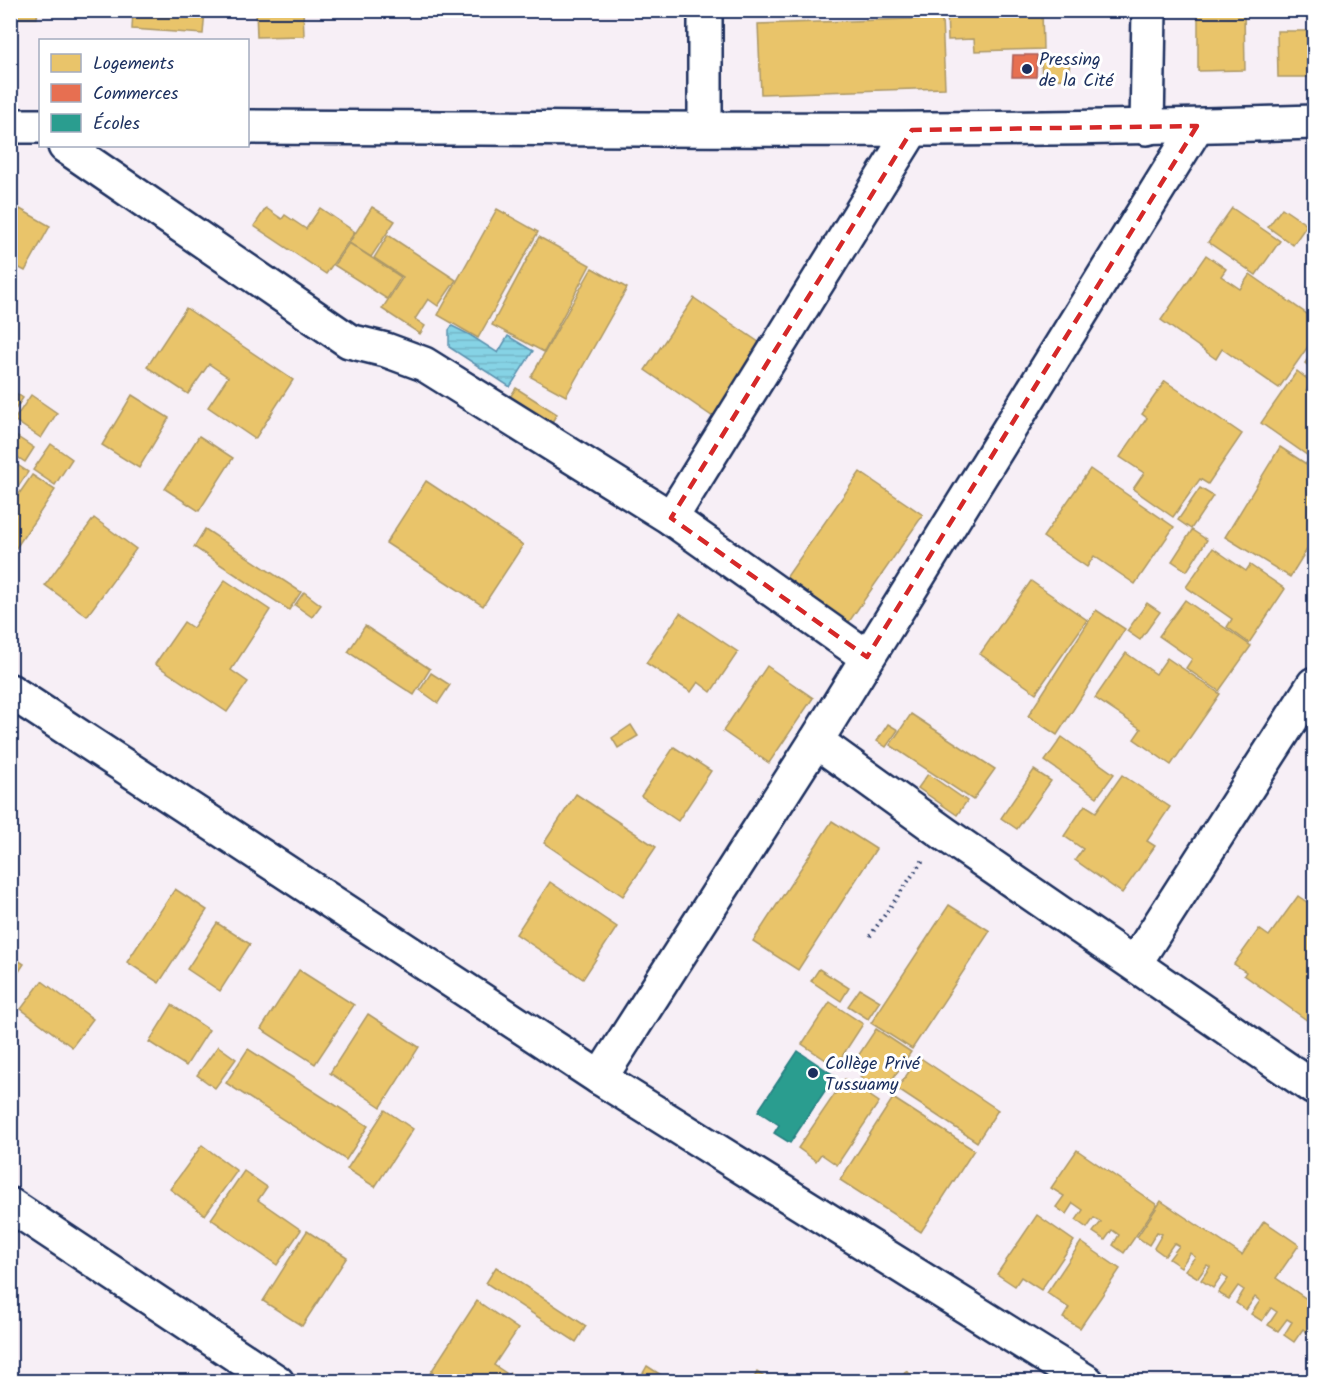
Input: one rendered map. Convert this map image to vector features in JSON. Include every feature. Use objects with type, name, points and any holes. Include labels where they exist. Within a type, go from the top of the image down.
[{"type":"street","points":[[705,10],[705,128]]},
{"type":"street","points":[[1146,128],[1149,10]]},
{"type":"street","points":[[249,127],[912,130],[1146,128],[1314,122]]},
{"type":"street","points":[[600,1078],[816,741],[1197,126]]},
{"type":"street","points":[[671,518],[912,130]]},
{"type":"street","points":[[65,147],[349,341],[386,350],[424,364],[671,518],[867,657]]},
{"type":"street","points":[[1135,963],[1314,684]]},
{"type":"street","points":[[10,691],[600,1078],[1087,1382]]},
{"type":"street","points":[[816,741],[945,834],[1314,1088]]},
{"type":"street","points":[[10,1205],[277,1382]]},
{"type":"path","points":[[870,936],[916,869],[945,834]]},
{"type":"highlighted area","points":[[1197,126],[867,657],[671,518],[912,130]]},
{"type":"water","points":[[452,326],[498,353],[508,336],[533,351],[510,387],[449,347],[449,330]]},
{"type":"building: Logements","points":[[10,10],[38,10],[37,18],[10,18]]},
{"type":"building: Logements","points":[[133,10],[205,10],[203,34],[132,29]]},
{"type":"building: Logements","points":[[256,10],[303,10],[304,36],[257,37]]},
{"type":"building: Logements","points":[[947,10],[1042,10],[1043,49],[975,51],[974,39],[948,40]]},
{"type":"building: Logements","points":[[1198,10],[1244,10],[1245,70],[1198,71]]},
{"type":"building: Logements","points":[[942,18],[945,88],[761,94],[758,24]]},
{"type":"building: Logements","points":[[1277,31],[1307,31],[1307,77],[1278,77]]},
{"type":"building: Logements","points":[[1069,57],[1070,79],[1042,80],[1041,58]]},
{"type":"building: Logements","points":[[372,207],[395,221],[371,257],[349,243]]},
{"type":"building: Logements","points":[[266,208],[282,219],[285,215],[306,229],[320,208],[355,232],[326,274],[254,226]]},
{"type":"building: Logements","points":[[1232,208],[1280,241],[1256,275],[1208,242]]},
{"type":"building: Logements","points":[[1282,208],[1307,225],[1293,245],[1268,227]]},
{"type":"building: Logements","points":[[20,209],[50,226],[25,271],[10,263],[10,226]]},
{"type":"building: Logements","points":[[497,209],[538,232],[478,338],[438,315]]},
{"type":"building: Logements","points":[[388,235],[456,280],[438,306],[428,299],[415,319],[425,326],[420,334],[382,309],[403,277],[374,258]]},
{"type":"building: Logements","points":[[539,237],[590,265],[544,352],[492,325]]},
{"type":"building: Logements","points":[[349,243],[401,277],[387,299],[334,265]]},
{"type":"building: Logements","points":[[1206,255],[1226,269],[1221,276],[1240,289],[1250,274],[1314,319],[1314,338],[1279,388],[1222,349],[1216,359],[1161,320]]},
{"type":"building: Logements","points":[[592,268],[627,288],[566,396],[531,377]]},
{"type":"building: Logements","points":[[694,298],[766,347],[716,419],[645,370]]},
{"type":"building: Logements","points":[[186,308],[293,380],[255,439],[208,407],[228,377],[209,364],[188,394],[147,367]]},
{"type":"building: Logements","points":[[1314,349],[1314,370],[1305,363]]},
{"type":"building: Logements","points":[[1297,371],[1311,382],[1306,390],[1314,396],[1314,460],[1261,423]]},
{"type":"building: Logements","points":[[1165,381],[1242,434],[1208,484],[1200,479],[1173,517],[1133,489],[1144,473],[1120,457],[1147,418],[1142,414]]},
{"type":"building: Logements","points":[[516,388],[557,414],[547,430],[506,403]]},
{"type":"building: Logements","points":[[10,389],[23,398],[10,417]]},
{"type":"building: Logements","points":[[31,395],[57,413],[41,438],[14,420]]},
{"type":"building: Logements","points":[[132,395],[169,418],[139,468],[102,445]]},
{"type":"building: Logements","points":[[10,432],[34,448],[25,462],[10,452]]},
{"type":"building: Logements","points":[[199,436],[233,458],[199,511],[165,489]]},
{"type":"building: Logements","points":[[51,444],[72,459],[55,485],[33,470]]},
{"type":"building: Logements","points":[[1280,447],[1314,469],[1314,538],[1290,577],[1225,537]]},
{"type":"building: Logements","points":[[10,460],[28,472],[18,487],[10,483]]},
{"type":"building: Logements","points":[[1090,469],[1174,527],[1135,584],[1094,556],[1087,567],[1043,537]]},
{"type":"building: Logements","points":[[860,472],[923,515],[844,629],[781,585]]},
{"type":"building: Logements","points":[[32,475],[55,490],[10,557],[10,507]]},
{"type":"building: Logements","points":[[426,481],[523,545],[483,606],[386,543]]},
{"type":"building: Logements","points":[[1200,488],[1213,496],[1191,529],[1178,520]]},
{"type":"building: Logements","points":[[94,518],[136,549],[87,616],[45,585]]},
{"type":"building: Logements","points":[[205,529],[301,592],[289,610],[194,547]]},
{"type":"building: Logements","points":[[1192,530],[1207,540],[1187,571],[1172,561]]},
{"type":"building: Logements","points":[[1213,548],[1246,571],[1250,565],[1285,589],[1249,643],[1227,627],[1232,619],[1186,587]]},
{"type":"building: Logements","points":[[225,580],[270,610],[231,670],[248,682],[227,712],[155,664],[184,622],[193,628]]},
{"type":"building: Logements","points":[[1031,581],[1087,620],[1036,693],[980,654]]},
{"type":"building: Logements","points":[[304,592],[321,605],[312,617],[295,605]]},
{"type":"building: Logements","points":[[1185,600],[1251,646],[1219,691],[1186,668],[1192,659],[1159,636]]},
{"type":"building: Logements","points":[[1147,603],[1160,612],[1140,640],[1127,631]]},
{"type":"building: Logements","points":[[1096,610],[1125,629],[1057,735],[1028,716]]},
{"type":"building: Logements","points":[[680,613],[738,652],[711,692],[698,682],[691,692],[646,663]]},
{"type":"building: Logements","points":[[365,626],[430,669],[414,695],[348,652]]},
{"type":"building: Logements","points":[[1126,653],[1156,674],[1167,658],[1220,694],[1171,765],[1134,739],[1141,729],[1095,698]]},
{"type":"building: Logements","points":[[767,666],[813,698],[769,763],[723,731]]},
{"type":"building: Logements","points":[[431,673],[450,685],[438,703],[420,690]]},
{"type":"building: Logements","points":[[911,714],[995,769],[973,800],[890,745]]},
{"type":"building: Logements","points":[[888,724],[898,730],[886,747],[877,741]]},
{"type":"building: Logements","points":[[631,725],[638,736],[618,748],[612,738]]},
{"type":"building: Logements","points":[[1062,737],[1114,774],[1097,797],[1045,761]]},
{"type":"building: Logements","points":[[674,747],[711,771],[678,821],[641,796]]},
{"type":"building: Logements","points":[[1034,770],[1051,781],[1017,829],[1001,818]]},
{"type":"building: Logements","points":[[928,774],[967,801],[957,815],[918,788]]},
{"type":"building: Logements","points":[[1122,775],[1170,807],[1147,841],[1155,846],[1122,893],[1075,860],[1083,849],[1064,836],[1085,805],[1096,812]]},
{"type":"building: Logements","points":[[576,794],[656,847],[623,896],[544,843]]},
{"type":"building: Logements","points":[[832,821],[876,849],[798,970],[753,941]]},
{"type":"building: Logements","points":[[550,882],[617,927],[583,979],[516,934]]},
{"type":"building: Logements","points":[[175,889],[207,910],[159,983],[127,962]]},
{"type":"building: Logements","points":[[1298,896],[1314,907],[1314,1012],[1308,1021],[1244,975],[1246,972],[1234,964],[1259,929],[1269,936]]},
{"type":"building: Logements","points":[[949,905],[990,931],[912,1049],[871,1023]]},
{"type":"building: Logements","points":[[217,923],[250,944],[220,991],[187,969]]},
{"type":"building: Logements","points":[[10,955],[24,964],[10,985]]},
{"type":"building: Logements","points":[[819,969],[849,988],[841,1001],[811,981]]},
{"type":"building: Logements","points":[[299,970],[354,1005],[315,1064],[261,1029]]},
{"type":"building: Logements","points":[[42,981],[93,1019],[72,1047],[21,1009]]},
{"type":"building: Logements","points":[[860,989],[880,1001],[868,1019],[848,1006]]},
{"type":"building: Logements","points":[[830,1002],[863,1024],[839,1061],[830,1055],[826,1060],[802,1044]]},
{"type":"building: Logements","points":[[172,1005],[209,1030],[186,1066],[149,1042]]},
{"type":"building: Logements","points":[[368,1014],[419,1047],[381,1107],[330,1073]]},
{"type":"building: Logements","points":[[876,1029],[911,1052],[883,1093],[860,1077],[863,1073],[852,1065]]},
{"type":"building: Logements","points":[[218,1046],[236,1059],[215,1088],[197,1075]]},
{"type":"building: Logements","points":[[248,1049],[368,1126],[346,1160],[226,1083]]},
{"type":"building: Logements","points":[[919,1057],[998,1110],[977,1142],[897,1089]]},
{"type":"building: Logements","points":[[845,1079],[879,1102],[837,1165],[821,1154],[816,1161],[798,1148]]},
{"type":"building: Logements","points":[[893,1098],[974,1150],[921,1232],[840,1180]]},
{"type":"building: Logements","points":[[385,1110],[413,1129],[375,1187],[347,1169]]},
{"type":"building: Logements","points":[[202,1145],[237,1171],[205,1215],[170,1189]]},
{"type":"building: Logements","points":[[1077,1150],[1157,1205],[1124,1253],[1113,1245],[1119,1235],[1112,1230],[1105,1240],[1093,1232],[1101,1222],[1094,1218],[1087,1228],[1076,1220],[1083,1210],[1073,1203],[1066,1214],[1056,1207],[1064,1196],[1051,1188]]},
{"type":"building: Logements","points":[[244,1171],[267,1187],[258,1200],[301,1230],[277,1265],[211,1219]]},
{"type":"building: Logements","points":[[1161,1201],[1242,1255],[1264,1221],[1299,1245],[1276,1278],[1314,1304],[1314,1328],[1310,1335],[1303,1329],[1294,1342],[1284,1335],[1292,1322],[1287,1319],[1278,1331],[1268,1325],[1277,1312],[1271,1308],[1262,1321],[1251,1314],[1260,1301],[1255,1297],[1246,1310],[1236,1303],[1244,1290],[1238,1286],[1229,1299],[1218,1293],[1228,1279],[1222,1275],[1213,1288],[1201,1280],[1210,1267],[1207,1265],[1198,1278],[1185,1270],[1195,1257],[1190,1253],[1181,1267],[1169,1259],[1179,1246],[1174,1243],[1165,1256],[1154,1248],[1162,1234],[1157,1232],[1149,1245],[1137,1237]]},
{"type":"building: Logements","points":[[1037,1215],[1074,1241],[1041,1290],[1021,1277],[1015,1286],[997,1274]]},
{"type":"building: Logements","points":[[307,1231],[347,1257],[302,1326],[263,1301]]},
{"type":"building: Logements","points":[[1081,1242],[1120,1269],[1080,1328],[1063,1318],[1069,1308],[1047,1293]]},
{"type":"building: Logements","points":[[496,1267],[586,1326],[576,1342],[486,1283]]},
{"type":"building: Logements","points":[[477,1301],[518,1329],[494,1365],[506,1373],[501,1382],[440,1382],[429,1375]]},
{"type":"building: Logements","points":[[647,1366],[672,1382],[638,1382]]},
{"type":"building: Logements","points":[[906,1371],[922,1382],[899,1382]]},
{"type":"building: Logements","points":[[757,1372],[772,1382],[752,1382]]},
{"type":"building: Logements","points":[[510,1373],[523,1382],[505,1382]]},
{"type":"building: Commerces","points":[[1013,55],[1037,55],[1036,77],[1012,77]]},
{"type":"building: Écoles","points":[[798,1051],[835,1076],[790,1143],[774,1133],[779,1125],[758,1111]]},
{"type":"place","name":"Pressing de la Cité","points":[[1027,69]]},
{"type":"place","name":"Collège Privé Tussuamy","points":[[813,1073]]}]
